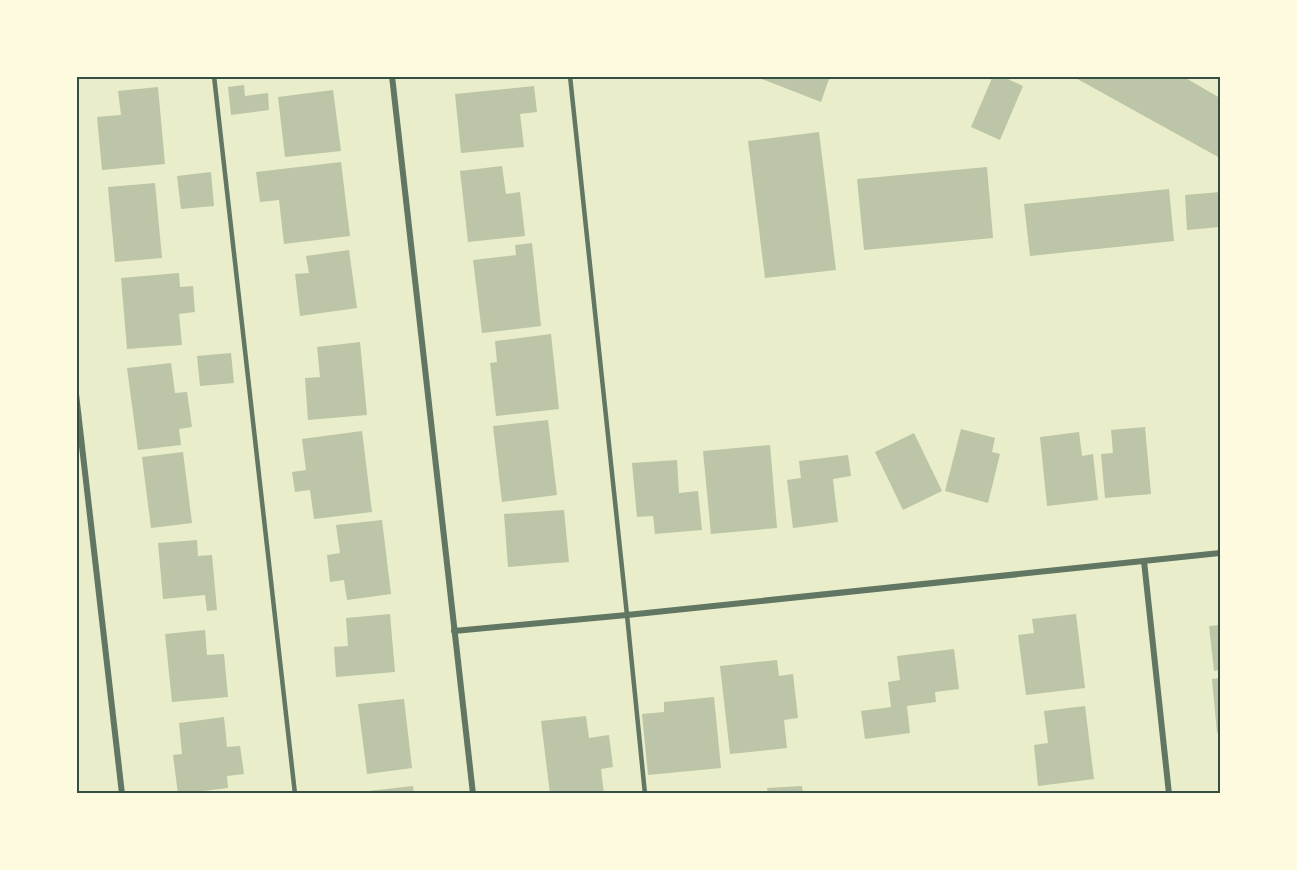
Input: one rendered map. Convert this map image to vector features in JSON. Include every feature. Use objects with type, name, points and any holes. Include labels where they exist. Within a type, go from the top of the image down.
[{"type":"street","points":[[392,76],[473,794]]},
{"type":"street","points":[[76,394],[122,794]]},
{"type":"street","points":[[454,631],[1221,553]]},
{"type":"street","points":[[1144,561],[1169,794]]},
{"type":"lane","points":[[214,76],[295,794]]},
{"type":"lane","points":[[570,76],[645,794]]},
{"type":"building","points":[[754,76],[830,76],[821,102]]},
{"type":"building","points":[[993,76],[1001,76],[1023,86],[1000,140],[971,127]]},
{"type":"building","points":[[1072,76],[1182,76],[1220,98],[1220,158]]},
{"type":"building","points":[[244,85],[245,96],[268,93],[269,110],[231,115],[228,87]]},
{"type":"building","points":[[534,86],[537,112],[520,114],[524,147],[461,153],[455,94]]},
{"type":"building","points":[[158,87],[165,164],[102,170],[97,117],[121,115],[118,91]]},
{"type":"building","points":[[333,90],[341,151],[285,157],[278,97]]},
{"type":"building","points":[[819,132],[836,270],[765,278],[748,141]]},
{"type":"building","points":[[341,162],[350,236],[284,244],[279,200],[260,202],[256,172]]},
{"type":"building","points":[[502,166],[506,194],[520,192],[525,236],[468,242],[460,171]]},
{"type":"building","points":[[987,167],[993,238],[864,250],[857,179]]},
{"type":"building","points":[[211,172],[214,206],[181,209],[177,176]]},
{"type":"building","points":[[155,183],[162,258],[115,262],[108,187]]},
{"type":"building","points":[[1169,189],[1174,241],[1030,256],[1024,204]]},
{"type":"building","points":[[1220,192],[1220,227],[1187,230],[1185,195]]},
{"type":"building","points":[[532,243],[541,326],[482,333],[473,260],[516,255],[515,245]]},
{"type":"building","points":[[349,250],[357,308],[300,316],[295,274],[309,273],[306,256]]},
{"type":"building","points":[[179,273],[180,287],[193,286],[195,312],[179,314],[182,345],[127,349],[121,278]]},
{"type":"building","points":[[551,334],[559,409],[496,416],[490,363],[497,362],[495,341]]},
{"type":"building","points":[[360,342],[367,415],[308,420],[305,378],[320,377],[317,347]]},
{"type":"building","points":[[231,353],[234,383],[200,386],[197,356]]},
{"type":"building","points":[[171,363],[175,393],[187,392],[192,427],[179,429],[181,445],[138,450],[127,368]]},
{"type":"building","points":[[548,420],[557,495],[502,502],[493,426]]},
{"type":"building","points":[[1145,427],[1151,494],[1105,498],[1101,454],[1113,453],[1111,430]]},
{"type":"building","points":[[961,429],[995,438],[992,452],[1000,454],[988,503],[945,491]]},
{"type":"building","points":[[362,431],[372,512],[314,519],[310,490],[295,492],[292,472],[306,470],[302,439]]},
{"type":"building","points":[[1079,432],[1082,456],[1093,454],[1098,500],[1047,506],[1040,437]]},
{"type":"building","points":[[914,433],[942,491],[903,510],[875,452]]},
{"type":"building","points":[[770,445],[777,528],[711,534],[703,451]]},
{"type":"building","points":[[183,452],[192,523],[151,528],[142,457]]},
{"type":"building","points":[[848,455],[851,476],[833,479],[838,522],[793,528],[787,480],[801,478],[799,461]]},
{"type":"building","points":[[677,460],[679,493],[698,491],[702,530],[655,534],[653,516],[637,517],[632,463]]},
{"type":"building","points":[[564,510],[569,562],[508,567],[504,514]]},
{"type":"building","points":[[382,520],[391,594],[347,600],[344,580],[330,582],[327,555],[340,553],[336,525]]},
{"type":"building","points":[[197,540],[198,556],[212,555],[217,610],[207,611],[205,595],[163,599],[158,543]]},
{"type":"building","points":[[390,614],[395,672],[336,677],[334,647],[348,646],[346,618]]},
{"type":"building","points":[[1076,614],[1085,688],[1026,695],[1018,635],[1034,633],[1032,619]]},
{"type":"building","points":[[1220,625],[1220,670],[1214,671],[1209,626]]},
{"type":"building","points":[[205,630],[207,655],[224,654],[228,697],[172,702],[165,634]]},
{"type":"building","points":[[954,649],[959,689],[935,692],[936,702],[907,706],[910,733],[865,739],[861,711],[891,707],[888,682],[900,680],[897,656]]},
{"type":"building","points":[[777,660],[779,676],[793,674],[798,718],[784,720],[787,748],[730,754],[720,666]]},
{"type":"building","points":[[1220,678],[1220,732],[1217,733],[1212,679]]},
{"type":"building","points":[[714,697],[721,768],[648,775],[642,714],[664,712],[664,702]]},
{"type":"building","points":[[404,699],[412,768],[367,774],[358,704]]},
{"type":"building","points":[[1085,706],[1094,779],[1038,786],[1034,745],[1048,743],[1044,711]]},
{"type":"building","points":[[586,716],[589,738],[609,735],[613,767],[601,769],[604,794],[550,794],[541,721]]},
{"type":"building","points":[[224,717],[227,747],[240,746],[244,774],[227,776],[228,788],[178,794],[173,755],[182,754],[179,723]]},
{"type":"building","points":[[413,786],[414,794],[370,794],[369,791]]},
{"type":"building","points":[[802,786],[803,794],[768,794],[767,788]]}]
